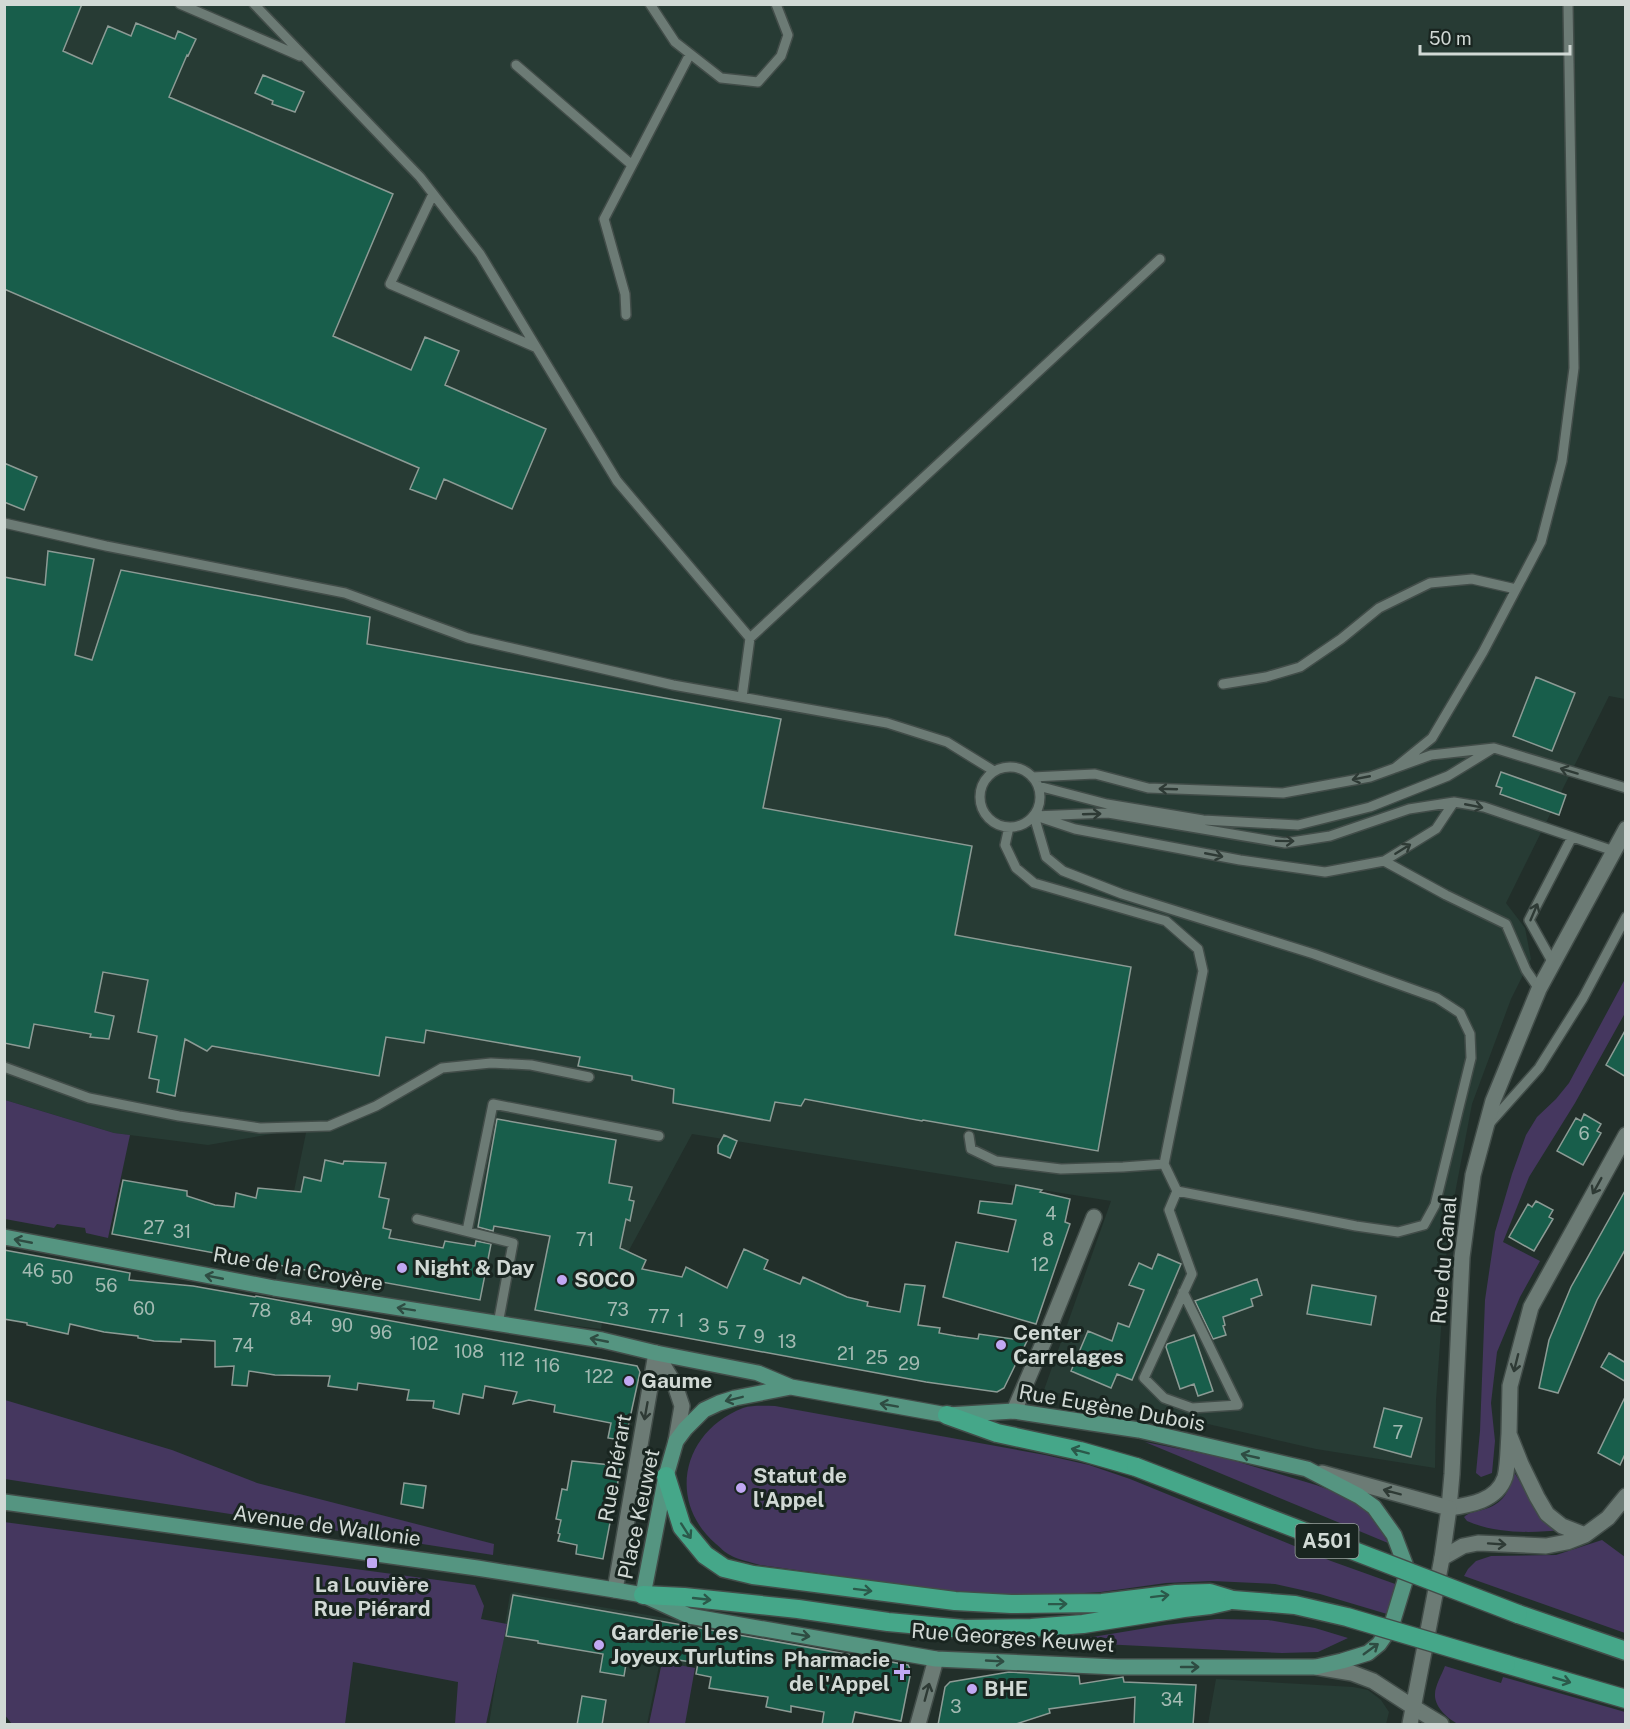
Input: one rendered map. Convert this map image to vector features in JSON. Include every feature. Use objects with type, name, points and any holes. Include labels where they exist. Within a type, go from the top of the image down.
[{"type":"highway","name":"A501","points":[[947,1415],[997,1433],[1080,1451],[1136,1467],[1518,1614],[1626,1651]]},
{"type":"highway","points":[[666,1476],[682,1527],[705,1555],[724,1568],[753,1575],[955,1600],[1011,1604],[1102,1603],[1176,1594],[1210,1593],[1233,1600],[1295,1605],[1347,1617],[1626,1699]]},
{"type":"highway","points":[[643,1595],[798,1609],[888,1622],[964,1629],[1031,1628],[1105,1621],[1233,1600]]},
{"type":"main road","name":"Rue de la Croyère","points":[[4,1238],[274,1288],[602,1340],[656,1353]]},
{"type":"main road","name":"Rue Eugène Dubois","points":[[656,1353],[758,1373],[791,1387],[947,1415],[1014,1411],[1139,1430],[1307,1469]]},
{"type":"main road","name":"Place Keuwet","points":[[643,1595],[666,1476],[676,1441],[704,1410],[735,1398],[791,1387]]},
{"type":"main road","name":"Rue Georges Keuwet","points":[[643,1595],[689,1616],[936,1659],[1116,1666],[1317,1667],[1368,1653],[1379,1644],[1391,1627],[1405,1581],[1405,1564],[1394,1535],[1374,1507],[1359,1496],[1307,1469]]},
{"type":"main road","name":"Avenue de Wallonie","points":[[4,1502],[477,1568],[643,1595]]},
{"type":"street","name":"Rue du Canal","points":[[1410,1725],[1442,1558],[1449,1508],[1462,1257],[1473,1175],[1493,1101],[1539,989],[1626,829]]},
{"type":"street","name":"Rue Eugène Dubois","points":[[1307,1469],[1449,1508],[1488,1498],[1497,1491],[1505,1477],[1510,1386],[1531,1307],[1626,1135]]},
{"type":"street","points":[[1014,1411],[1094,1217]]},
{"type":"street","name":"Place Keuwet","points":[[656,1353],[675,1385],[682,1406],[676,1441]]},
{"type":"street","name":"Rue Piérart","points":[[615,1590],[656,1353]]},
{"type":"street","points":[[1509,1434],[1521,1464],[1547,1514],[1562,1526],[1585,1535]]},
{"type":"street","points":[[1442,1558],[1463,1546],[1478,1543],[1546,1546],[1567,1542],[1585,1535],[1608,1518],[1626,1496]]},
{"type":"street","points":[[918,1725],[936,1659]]},
{"type":"street","points":[[1317,1667],[1352,1672],[1373,1681],[1441,1725]]},
{"type":"lane","points":[[180,4],[305,58]]},
{"type":"lane","points":[[254,4],[420,177],[480,254],[616,481],[750,638]]},
{"type":"lane","points":[[650,4],[675,42],[720,78],[758,82],[781,56],[788,35],[776,4]]},
{"type":"lane","points":[[1395,768],[1432,738],[1484,652],[1541,542],[1562,461],[1574,368],[1568,4]]},
{"type":"lane","points":[[626,315],[625,294],[604,219],[690,54]]},
{"type":"lane","points":[[516,64],[632,165]]},
{"type":"lane","points":[[433,194],[390,284],[536,347]]},
{"type":"lane","points":[[742,697],[750,638],[1160,259]]},
{"type":"lane","points":[[4,523],[106,546],[345,593],[468,638],[674,685],[887,723],[947,742],[994,771]]},
{"type":"lane","points":[[1223,684],[1266,677],[1300,667],[1341,639],[1379,608],[1430,583],[1472,579],[1516,590]]},
{"type":"lane","points":[[1038,786],[1107,804],[1203,820],[1298,825],[1370,807],[1448,776],[1494,748]]},
{"type":"lane","points":[[1032,777],[1095,774],[1148,788],[1283,793],[1370,777],[1431,755],[1494,748],[1626,788]]},
{"type":"lane","points":[[1004,767],[1014,767],[1032,777],[1038,786],[1040,796],[1034,816],[1018,826],[1009,827],[999,825],[984,814],[980,795],[982,786],[986,778],[994,771],[1004,767]]},
{"type":"lane","points":[[1034,816],[1108,813],[1285,843],[1330,836],[1409,809],[1454,802],[1484,807],[1614,851]]},
{"type":"lane","points":[[1034,816],[1075,829],[1240,860],[1325,872],[1384,861],[1436,829],[1454,802]]},
{"type":"lane","points":[[1034,816],[1046,857],[1063,871],[1122,894],[1314,954],[1437,998],[1460,1013],[1470,1034],[1470,1058],[1465,1081],[1435,1205],[1424,1225],[1398,1232],[1177,1191]]},
{"type":"lane","points":[[1009,827],[1005,845],[1016,868],[1034,883],[1166,921],[1198,949],[1203,971],[1164,1164],[1177,1191],[1169,1210],[1192,1274],[1183,1292],[1144,1378],[1164,1398],[1192,1408],[1238,1405],[1183,1292]]},
{"type":"lane","points":[[1553,963],[1529,920],[1572,837]]},
{"type":"lane","points":[[1384,861],[1446,896],[1506,924],[1526,970],[1539,989]]},
{"type":"lane","points":[[1486,1128],[1539,1068],[1583,998],[1626,917]]},
{"type":"lane","points":[[4,1067],[89,1098],[179,1116],[260,1128],[329,1126],[376,1106],[442,1068],[491,1063],[531,1065],[589,1077]]},
{"type":"lane","points":[[467,1231],[493,1104],[659,1136]]},
{"type":"lane","points":[[969,1136],[971,1149],[996,1161],[1061,1169],[1164,1164]]},
{"type":"lane","points":[[417,1219],[513,1243],[498,1324]]},
{"type":"shaded area","points":[[4,5],[1625,5],[1625,699],[1609,696],[1506,903],[1525,928],[1531,959],[1511,999],[1472,1104],[1448,1230],[1436,1400],[1435,1468],[1316,1449],[1147,1410],[1044,1390],[1111,1201],[692,1134],[608,1289],[601,1329],[274,1288],[307,1128],[208,1145],[114,1133],[5,1100]]},
{"type":"shaded area","points":[[1625,979],[1625,1013],[1575,1103],[1529,1177],[1503,1242],[1540,1261],[1520,1297],[1497,1352],[1491,1403],[1495,1441],[1492,1473],[1481,1477],[1476,1473],[1480,1431],[1485,1300],[1495,1232],[1526,1135],[1537,1117],[1569,1083]]},
{"type":"shaded area","points":[[5,1100],[114,1133],[130,1135],[108,1238],[86,1233],[85,1228],[57,1224],[54,1228],[5,1219]]},
{"type":"shaded area","points":[[5,1400],[172,1450],[257,1483],[494,1544],[493,1555],[5,1479]]},
{"type":"shaded area","points":[[775,1406],[1089,1465],[1130,1479],[1331,1561],[1398,1585],[1387,1614],[1320,1594],[1275,1584],[1212,1581],[1166,1583],[1101,1592],[1035,1596],[963,1593],[745,1561],[726,1553],[700,1527],[691,1508],[687,1488],[688,1468],[695,1450],[706,1433],[723,1419],[747,1407]]},
{"type":"shaded area","points":[[1145,1442],[1225,1458],[1316,1485],[1351,1498],[1372,1513],[1388,1543]]},
{"type":"shaded area","points":[[1514,1472],[1538,1511],[1563,1530],[1514,1532],[1467,1521],[1464,1517],[1466,1515],[1500,1501],[1510,1486]]},
{"type":"shaded area","points":[[4,1522],[475,1585],[484,1606],[481,1619],[507,1624],[486,1724],[455,1724],[458,1682],[353,1662],[345,1724],[12,1724],[4,1714]]},
{"type":"shaded area","points":[[1602,1540],[1625,1557],[1625,1633],[1464,1576],[1476,1561],[1491,1556],[1556,1555]]},
{"type":"shaded area","name":"Garderie Les Joyeux Turlutins","points":[[514,1592],[700,1624],[692,1670],[659,1666],[647,1724],[489,1724],[510,1594]]},
{"type":"shaded area","points":[[1217,1619],[1268,1620],[1315,1628],[1348,1638],[1318,1652],[1282,1653],[1062,1642],[1165,1625]]},
{"type":"shaded area","points":[[662,1662],[695,1668],[685,1724],[649,1724]]},
{"type":"shaded area","points":[[1445,1666],[1501,1683],[1503,1677],[1625,1712],[1625,1724],[1458,1724],[1442,1712],[1435,1699],[1436,1687]]},
{"type":"shaded area","points":[[1216,1679],[1353,1687],[1368,1690],[1381,1700],[1389,1712],[1386,1724],[1208,1724]]},
{"type":"building","points":[[4,4],[82,4],[63,51],[92,64],[108,26],[131,36],[136,23],[175,39],[178,31],[196,39],[169,97],[393,194],[333,336],[411,370],[425,337],[459,351],[445,385],[546,429],[512,509],[444,479],[436,499],[410,489],[419,468],[4,289]]},
{"type":"building","points":[[263,75],[304,92],[295,112],[272,104],[273,101],[255,93]]},
{"type":"building","points":[[4,463],[37,477],[24,510],[4,502]]},
{"type":"building","points":[[48,551],[94,559],[75,655],[92,660],[121,570],[370,617],[367,644],[781,719],[763,808],[972,846],[955,935],[1131,967],[1098,1151],[805,1099],[801,1106],[775,1102],[770,1121],[673,1103],[674,1089],[632,1080],[632,1076],[578,1066],[580,1057],[426,1030],[424,1043],[386,1037],[379,1076],[212,1046],[207,1051],[185,1039],[175,1096],[157,1092],[159,1080],[149,1078],[157,1036],[138,1032],[148,980],[103,972],[95,1012],[114,1016],[109,1039],[34,1024],[29,1048],[4,1043],[4,577],[45,585]]},
{"type":"building","points":[[1536,677],[1575,693],[1552,751],[1513,736]]},
{"type":"building","points":[[1501,772],[1566,795],[1559,815],[1500,794],[1502,788],[1496,786]]},
{"type":"building","points":[[1626,1029],[1626,1077],[1606,1065]]},
{"type":"building","points":[[1584,1114],[1601,1124],[1597,1131],[1601,1133],[1583,1165],[1557,1151],[1576,1118],[1581,1121]]},
{"type":"building","points":[[497,1119],[616,1140],[609,1183],[632,1187],[629,1200],[634,1201],[630,1221],[626,1219],[620,1248],[646,1260],[642,1269],[682,1277],[686,1267],[727,1288],[744,1249],[768,1260],[764,1269],[800,1284],[803,1277],[847,1297],[868,1302],[867,1306],[900,1312],[905,1284],[925,1286],[918,1325],[940,1328],[939,1333],[956,1336],[978,1339],[979,1334],[1027,1341],[1004,1388],[997,1392],[926,1382],[535,1310],[550,1236],[494,1226],[493,1231],[478,1227]]},
{"type":"building","points":[[724,1135],[737,1141],[730,1158],[718,1153],[718,1146]]},
{"type":"building","points":[[325,1160],[343,1164],[344,1161],[386,1163],[379,1197],[389,1199],[383,1228],[391,1230],[389,1238],[443,1248],[445,1241],[475,1246],[476,1241],[491,1244],[480,1300],[112,1234],[123,1180],[187,1191],[187,1196],[215,1205],[234,1207],[236,1193],[256,1198],[258,1188],[301,1192],[304,1177],[321,1181]]},
{"type":"building","points":[[1016,1185],[1070,1199],[1065,1222],[1070,1224],[1036,1324],[943,1297],[956,1242],[1008,1252],[1016,1220],[978,1213],[980,1201],[1012,1204]]},
{"type":"building","points":[[1626,1189],[1626,1248],[1597,1300],[1558,1393],[1539,1388],[1549,1340],[1571,1287]]},
{"type":"building","points":[[1536,1201],[1553,1210],[1549,1217],[1553,1219],[1534,1251],[1509,1237],[1528,1204],[1532,1207]]},
{"type":"building","points":[[4,1250],[130,1273],[129,1280],[193,1286],[256,1296],[637,1366],[640,1372],[625,1441],[608,1438],[611,1423],[554,1412],[555,1405],[529,1400],[513,1404],[517,1392],[485,1386],[483,1398],[463,1394],[459,1414],[433,1408],[434,1401],[407,1400],[409,1390],[358,1383],[357,1390],[328,1386],[330,1376],[275,1375],[249,1371],[247,1386],[232,1385],[234,1366],[215,1367],[215,1341],[181,1339],[181,1342],[154,1341],[70,1324],[68,1334],[4,1319]]},
{"type":"building","points":[[1158,1254],[1181,1264],[1132,1380],[1117,1374],[1111,1388],[1071,1371],[1088,1331],[1112,1341],[1118,1323],[1129,1327],[1144,1290],[1129,1285],[1139,1263],[1152,1269]]},
{"type":"building","points":[[1257,1279],[1262,1295],[1251,1299],[1253,1306],[1223,1317],[1226,1335],[1213,1339],[1195,1301]]},
{"type":"building","points":[[1312,1285],[1376,1296],[1371,1325],[1307,1314]]},
{"type":"building","points":[[1194,1335],[1213,1391],[1198,1396],[1194,1384],[1180,1389],[1166,1347],[1167,1344]]},
{"type":"building","points":[[1609,1353],[1626,1363],[1626,1382],[1601,1367]]},
{"type":"building","points":[[1626,1395],[1626,1452],[1620,1465],[1598,1453]]},
{"type":"building","points":[[1384,1408],[1422,1418],[1411,1457],[1374,1447]]},
{"type":"building","points":[[572,1461],[621,1466],[603,1559],[576,1554],[577,1545],[558,1541],[561,1520],[556,1519],[562,1489],[567,1490]]},
{"type":"building","points":[[404,1483],[426,1486],[423,1508],[401,1504]]},
{"type":"building","points":[[513,1595],[908,1665],[911,1671],[901,1721],[855,1712],[852,1725],[822,1725],[824,1712],[791,1706],[791,1712],[766,1707],[768,1697],[709,1688],[711,1677],[696,1674],[698,1663],[665,1658],[664,1665],[627,1658],[624,1676],[600,1672],[603,1654],[506,1636]]},
{"type":"building","points":[[1009,1672],[1079,1676],[1080,1684],[1123,1677],[1124,1682],[1196,1685],[1193,1725],[1134,1725],[1135,1697],[1049,1709],[1050,1713],[1013,1725],[938,1725],[945,1687],[950,1682]]},
{"type":"building","points":[[582,1696],[606,1700],[602,1725],[577,1725]]},
{"type":"place","name":"Night & Day","points":[[402,1268]]},
{"type":"place","name":"SOCO","points":[[562,1280]]},
{"type":"place","name":"Center Carrelages","points":[[1001,1345]]},
{"type":"place","name":"Gaume","points":[[629,1381]]},
{"type":"place","name":"Statut de l'Appel","points":[[741,1488]]},
{"type":"place","name":"La Louvière Rue Piérard","points":[[372,1563]]},
{"type":"place","name":"Garderie Les Joyeux Turlutins","points":[[599,1645]]},
{"type":"place","name":"Pharmacie de l'Appel","points":[[902,1672]]},
{"type":"place","name":"BHE","points":[[972,1689]]}]
